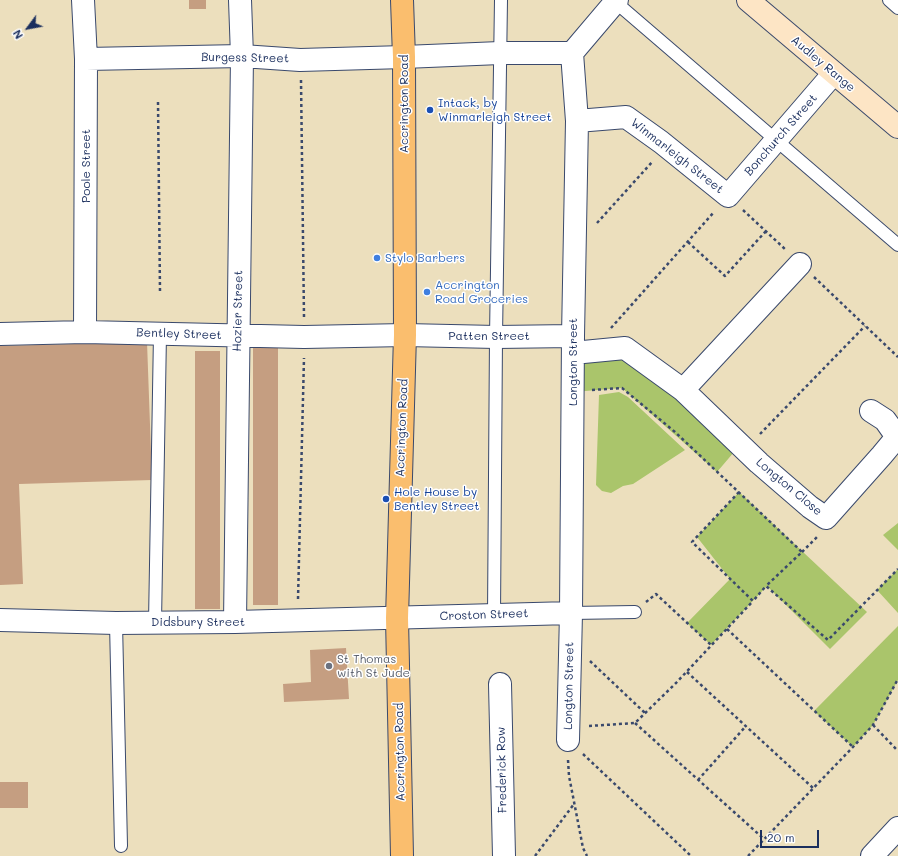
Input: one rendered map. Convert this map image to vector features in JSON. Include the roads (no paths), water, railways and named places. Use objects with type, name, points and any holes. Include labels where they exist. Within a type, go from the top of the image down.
[{"type":"main road","name":"Accrington Road","points":[[402,0],[404,57],[405,335],[397,618],[402,856]]},
{"type":"street","name":"Poole Street","points":[[83,0],[86,59],[85,332]]},
{"type":"street","name":"Hozier Street","points":[[235,622],[242,56],[240,0]]},
{"type":"street","name":"Audley Range","points":[[748,0],[898,127]]},
{"type":"street","points":[[404,57],[500,53],[572,54],[615,1]]},
{"type":"street","name":"Longton Street","points":[[568,734],[571,613],[574,248],[577,121],[572,54]]},
{"type":"street","name":"Burgess Street","points":[[86,59],[242,56],[300,60],[404,57]]},
{"type":"street","name":"Bonchurch Street","points":[[728,196],[834,73]]},
{"type":"street","name":"Winmarleigh Street","points":[[577,121],[626,117],[666,146],[728,196]]},
{"type":"street","points":[[682,390],[800,264]]},
{"type":"street","name":"Bentley Street","points":[[0,334],[85,332],[304,337],[405,335]]},
{"type":"street","name":"Patten Street","points":[[405,335],[496,337],[573,344]]},
{"type":"street","name":"Longton Close","points":[[573,344],[626,348],[682,390],[810,507],[826,518],[897,437],[884,420],[871,411]]},
{"type":"street","name":"Croston Street","points":[[397,618],[571,613]]},
{"type":"street","name":"Didsbury Street","points":[[0,620],[235,622],[397,618]]},
{"type":"street","name":"Frederick Row","points":[[500,684],[504,856]]},
{"type":"street","points":[[872,856],[898,828]]},
{"type":"lane","points":[[494,615],[501,0]]},
{"type":"lane","points":[[889,0],[898,8]]},
{"type":"lane","points":[[615,1],[898,245]]},
{"type":"lane","points":[[155,622],[160,334]]},
{"type":"lane","points":[[571,613],[635,612]]},
{"type":"lane","points":[[116,622],[121,846]]},
{"type":"place","name":"Intack, by Winmarleigh Street","points":[[430,110]]},
{"type":"place","name":"Stylo Barbers","points":[[377,258]]},
{"type":"place","name":"Accrington Road Groceries","points":[[427,292]]},
{"type":"place","name":"Hole House by Bentley Street","points":[[386,499]]},
{"type":"place","name":"St Thomas with St Jude","points":[[329,666]]}]
